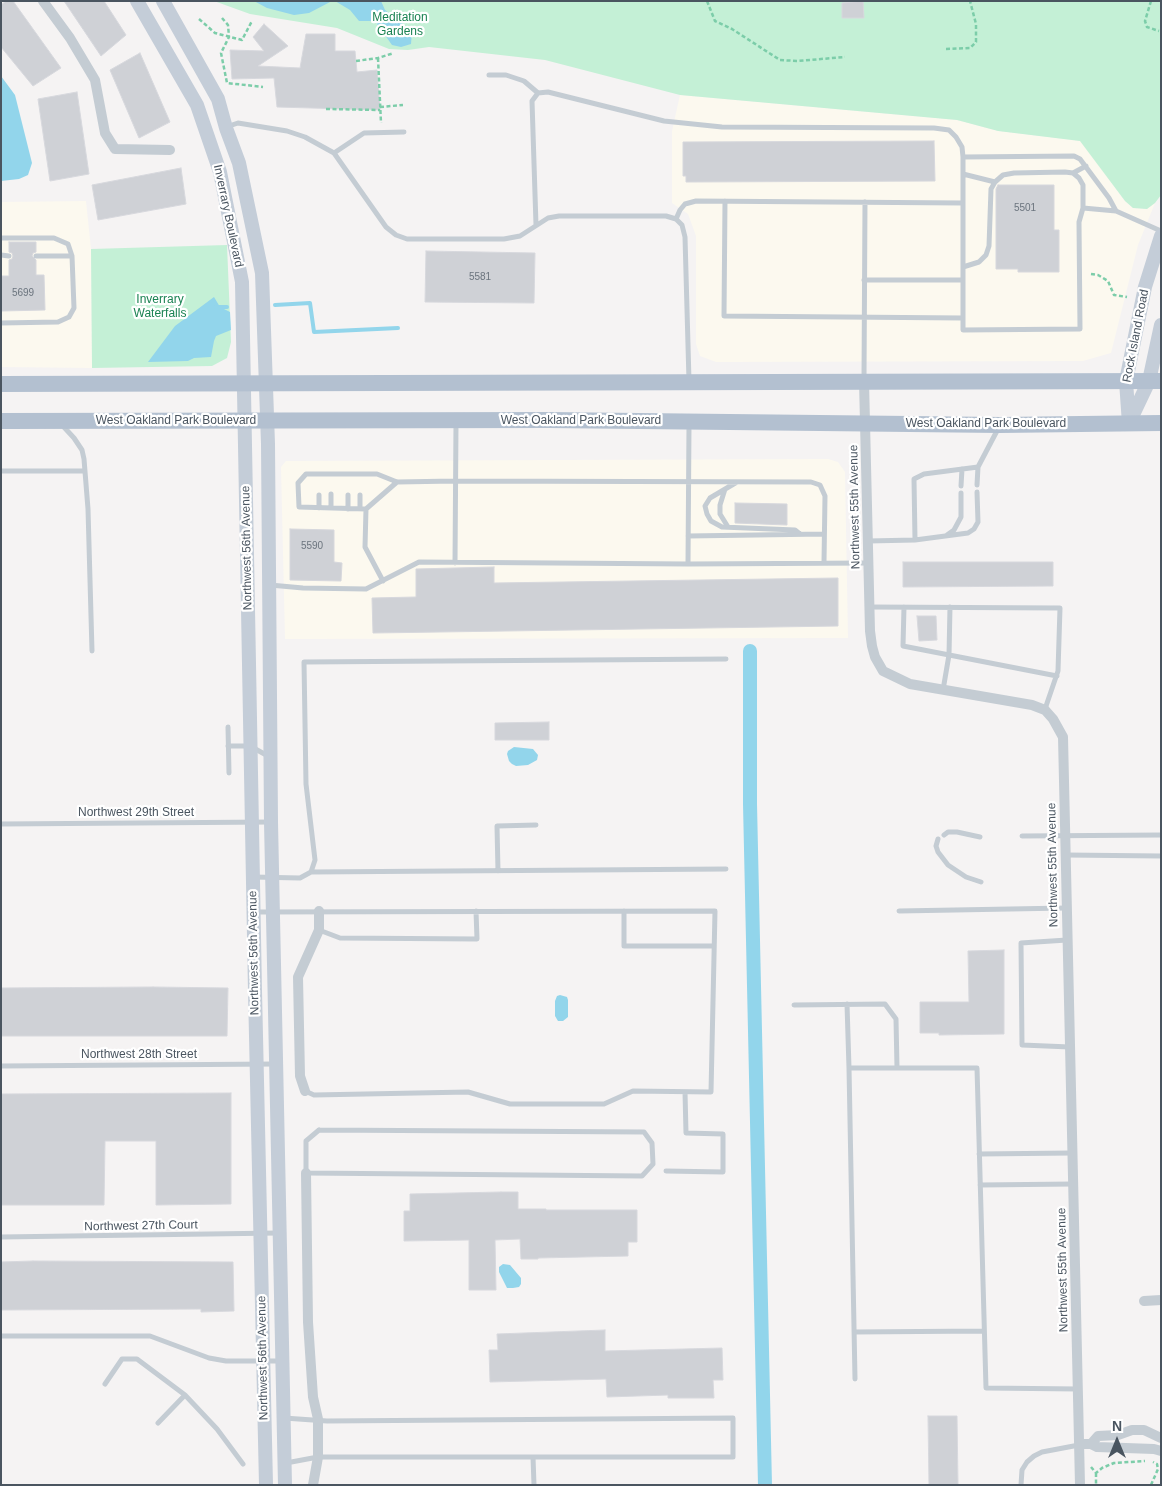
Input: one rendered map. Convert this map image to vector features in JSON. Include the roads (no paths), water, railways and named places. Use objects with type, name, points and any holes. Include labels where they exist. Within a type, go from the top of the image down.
[{"type":"main road","points":[[1,384],[1155,381]]},
{"type":"main road","name":"West Oakland Park Boulevard","points":[[1,421],[549,420],[1000,424],[1161,423]]},
{"type":"street","points":[[43,1],[70,38],[95,80],[105,134],[115,150],[170,150]]},
{"type":"street","name":"Inverrary Boulevard","points":[[137,1],[197,105],[220,172],[242,282],[245,421]]},
{"type":"street","name":"Inverrary Boulevard","points":[[163,1],[218,99],[239,164],[262,273],[268,421]]},
{"type":"street","points":[[197,105],[219,129],[226,128]]},
{"type":"street","name":"Rock Island Road","points":[[1128,424],[1126,381],[1145,287],[1161,236]]},
{"type":"street","name":"Rock Island Road","points":[[1128,424],[1155,381],[1161,325]]},
{"type":"street","name":"Northwest 55th Avenue","points":[[864,381],[870,607],[872,646],[875,657],[883,671],[910,684],[1032,705],[1045,710],[1063,736],[1080,1485]]},
{"type":"street","name":"Northwest 56th Avenue","points":[[245,421],[252,877],[266,1485]]},
{"type":"street","name":"Northwest 56th Avenue","points":[[268,421],[271,822],[286,1485]]},
{"type":"street","points":[[305,1091],[300,1076],[298,977],[319,930],[318,911]]},
{"type":"street","points":[[306,1173],[308,1322],[313,1396],[318,1419],[318,1457],[313,1485]]},
{"type":"street","points":[[1144,1301],[1161,1300]]},
{"type":"street","points":[[1091,1444],[1098,1436],[1118,1436],[1132,1430],[1144,1430],[1161,1438]]},
{"type":"street","points":[[1079,1444],[1161,1451]]},
{"type":"lane","points":[[489,75],[506,75],[524,81],[538,93],[548,92],[664,121],[722,127],[934,128],[949,130],[962,147],[963,157],[962,203],[963,330],[1080,329],[1079,222],[1083,208],[1083,185],[1079,178],[1073,173],[1065,172],[1003,175],[995,182],[991,189],[989,246],[986,255],[979,262],[963,267]]},
{"type":"lane","points":[[536,225],[532,101],[538,93]]},
{"type":"lane","points":[[226,128],[238,123],[286,131],[304,137],[334,153],[386,227],[396,235],[407,238],[504,239],[520,236],[548,218],[559,216],[666,216],[676,219],[682,224],[685,236],[689,382]]},
{"type":"lane","points":[[334,153],[364,133],[404,132]]},
{"type":"lane","points":[[963,157],[1074,156],[1080,159],[1086,166],[1116,211]]},
{"type":"lane","points":[[1073,173],[1086,166]]},
{"type":"lane","points":[[963,174],[995,182]]},
{"type":"lane","points":[[676,219],[685,204],[696,201],[962,203]]},
{"type":"lane","points":[[725,201],[724,316],[963,318]]},
{"type":"lane","points":[[864,202],[864,381]]},
{"type":"lane","points":[[1083,208],[1116,211],[1161,231]]},
{"type":"lane","points":[[1,238],[54,238],[68,244],[72,256],[74,308],[69,317],[58,322],[1,323]]},
{"type":"lane","points":[[1,255],[9,256]]},
{"type":"lane","points":[[36,256],[72,256]]},
{"type":"lane","points":[[864,280],[963,280]]},
{"type":"lane","points":[[58,421],[82,450],[88,509],[92,651]]},
{"type":"lane","points":[[455,563],[456,421]]},
{"type":"lane","points":[[688,564],[689,421]]},
{"type":"lane","points":[[977,485],[978,467],[1000,424]]},
{"type":"lane","points":[[915,540],[914,480],[924,474],[978,467]]},
{"type":"lane","points":[[961,486],[962,469]]},
{"type":"lane","points":[[1,471],[84,471]]},
{"type":"lane","points":[[396,482],[363,509],[299,507],[298,482],[306,474],[331,477],[348,474],[377,474],[396,482],[455,480],[811,482],[820,485],[825,496],[824,562]]},
{"type":"lane","points":[[318,474],[318,481]]},
{"type":"lane","points":[[348,474],[348,481]]},
{"type":"lane","points":[[360,474],[360,481]]},
{"type":"lane","points":[[737,481],[710,498],[705,506],[711,521],[722,527],[795,530],[800,534]]},
{"type":"lane","points":[[725,489],[720,505],[720,514],[728,527]]},
{"type":"lane","points":[[868,541],[915,540],[968,533],[974,529],[978,522],[977,492]]},
{"type":"lane","points":[[947,536],[954,530],[961,517],[961,493]]},
{"type":"lane","points":[[319,494],[319,508]]},
{"type":"lane","points":[[331,494],[331,508]]},
{"type":"lane","points":[[348,495],[348,508]]},
{"type":"lane","points":[[360,495],[363,509],[365,548],[382,580]]},
{"type":"lane","points":[[688,536],[824,534]]},
{"type":"lane","points":[[270,585],[303,588],[366,589],[419,562],[869,563]]},
{"type":"lane","points":[[870,607],[1060,608],[1058,671],[1045,710]]},
{"type":"lane","points":[[904,607],[904,646],[1057,676]]},
{"type":"lane","points":[[943,690],[950,655],[950,607]]},
{"type":"lane","points":[[311,872],[315,860],[306,784],[304,662],[726,659]]},
{"type":"lane","points":[[228,727],[229,773]]},
{"type":"lane","points":[[228,746],[250,746],[271,758]]},
{"type":"lane","name":"Northwest 29th Street","points":[[1,824],[271,822]]},
{"type":"lane","points":[[498,871],[498,826],[536,825]]},
{"type":"lane","points":[[944,835],[948,832],[956,832],[980,837]]},
{"type":"lane","points":[[1022,836],[1161,835]]},
{"type":"lane","points":[[938,839],[936,846],[938,852],[948,865],[966,877],[981,882]]},
{"type":"lane","points":[[1066,855],[1161,856]]},
{"type":"lane","points":[[252,877],[300,878],[311,872],[726,869]]},
{"type":"lane","points":[[899,911],[1066,908]]},
{"type":"lane","points":[[253,912],[715,910],[711,1092],[632,1092],[604,1104],[510,1104],[468,1092],[314,1095],[305,1091]]},
{"type":"lane","points":[[319,930],[340,938],[477,939],[476,911]]},
{"type":"lane","points":[[624,911],[624,946],[714,946]]},
{"type":"lane","points":[[1067,940],[1020,943],[1022,1045],[1070,1047]]},
{"type":"lane","points":[[847,1004],[855,1379]]},
{"type":"lane","points":[[794,1005],[886,1004],[896,1020],[897,1068]]},
{"type":"lane","name":"Northwest 28th Street","points":[[1,1066],[276,1064]]},
{"type":"lane","points":[[848,1068],[977,1068],[986,1388],[1078,1389]]},
{"type":"lane","points":[[666,1171],[723,1172],[723,1134],[686,1133],[685,1092]]},
{"type":"lane","points":[[319,1130],[644,1132],[652,1143],[653,1164],[642,1176],[306,1173],[306,1140],[319,1130]]},
{"type":"lane","points":[[980,1154],[1072,1153]]},
{"type":"lane","points":[[980,1185],[1073,1184]]},
{"type":"lane","name":"Northwest 27th Court","points":[[1,1237],[260,1235],[281,1233]]},
{"type":"lane","points":[[854,1332],[984,1331]]},
{"type":"lane","points":[[1,1336],[150,1336],[208,1358],[226,1361],[282,1361]]},
{"type":"lane","points":[[105,1384],[122,1359],[138,1359],[185,1395],[217,1429],[243,1464]]},
{"type":"lane","points":[[158,1423],[185,1395]]},
{"type":"lane","points":[[284,1418],[327,1421],[733,1418],[733,1457],[318,1457],[285,1464]]},
{"type":"lane","points":[[1021,1485],[1022,1470],[1034,1456],[1042,1452],[1079,1444]]},
{"type":"lane","points":[[533,1457],[534,1485]]},
{"type":"water","points":[[254,1],[332,1],[309,13],[294,15],[267,8]]},
{"type":"water","points":[[335,1],[381,1],[385,10],[412,31],[411,44],[401,47],[392,45],[375,21],[359,21],[350,10]]},
{"type":"water","points":[[1,76],[15,95],[32,163],[28,175],[19,179],[1,181]]},
{"type":"water","points":[[214,297],[220,307],[230,312],[231,330],[216,336],[211,357],[194,358],[188,361],[148,362],[175,326]]},
{"type":"water","points":[[514,747],[533,749],[538,755],[537,760],[528,765],[516,766],[512,764],[507,754]]},
{"type":"water","points":[[557,996],[567,997],[568,1000],[568,1017],[563,1021],[558,1021],[555,1016],[555,1001]]},
{"type":"water","points":[[503,1264],[510,1265],[521,1278],[519,1287],[507,1288],[499,1272],[499,1267]]},
{"type":"waterway","points":[[275,305],[310,303],[314,332],[398,328]]},
{"type":"waterway","points":[[215,307],[227,307]]},
{"type":"waterway","points":[[750,651],[750,804],[765,1485]]},
{"type":"park label","name":"Meditation Gardens","points":[[400,25]]},
{"type":"park label","name":"Inverrary Waterfalls","points":[[160,307]]}]
